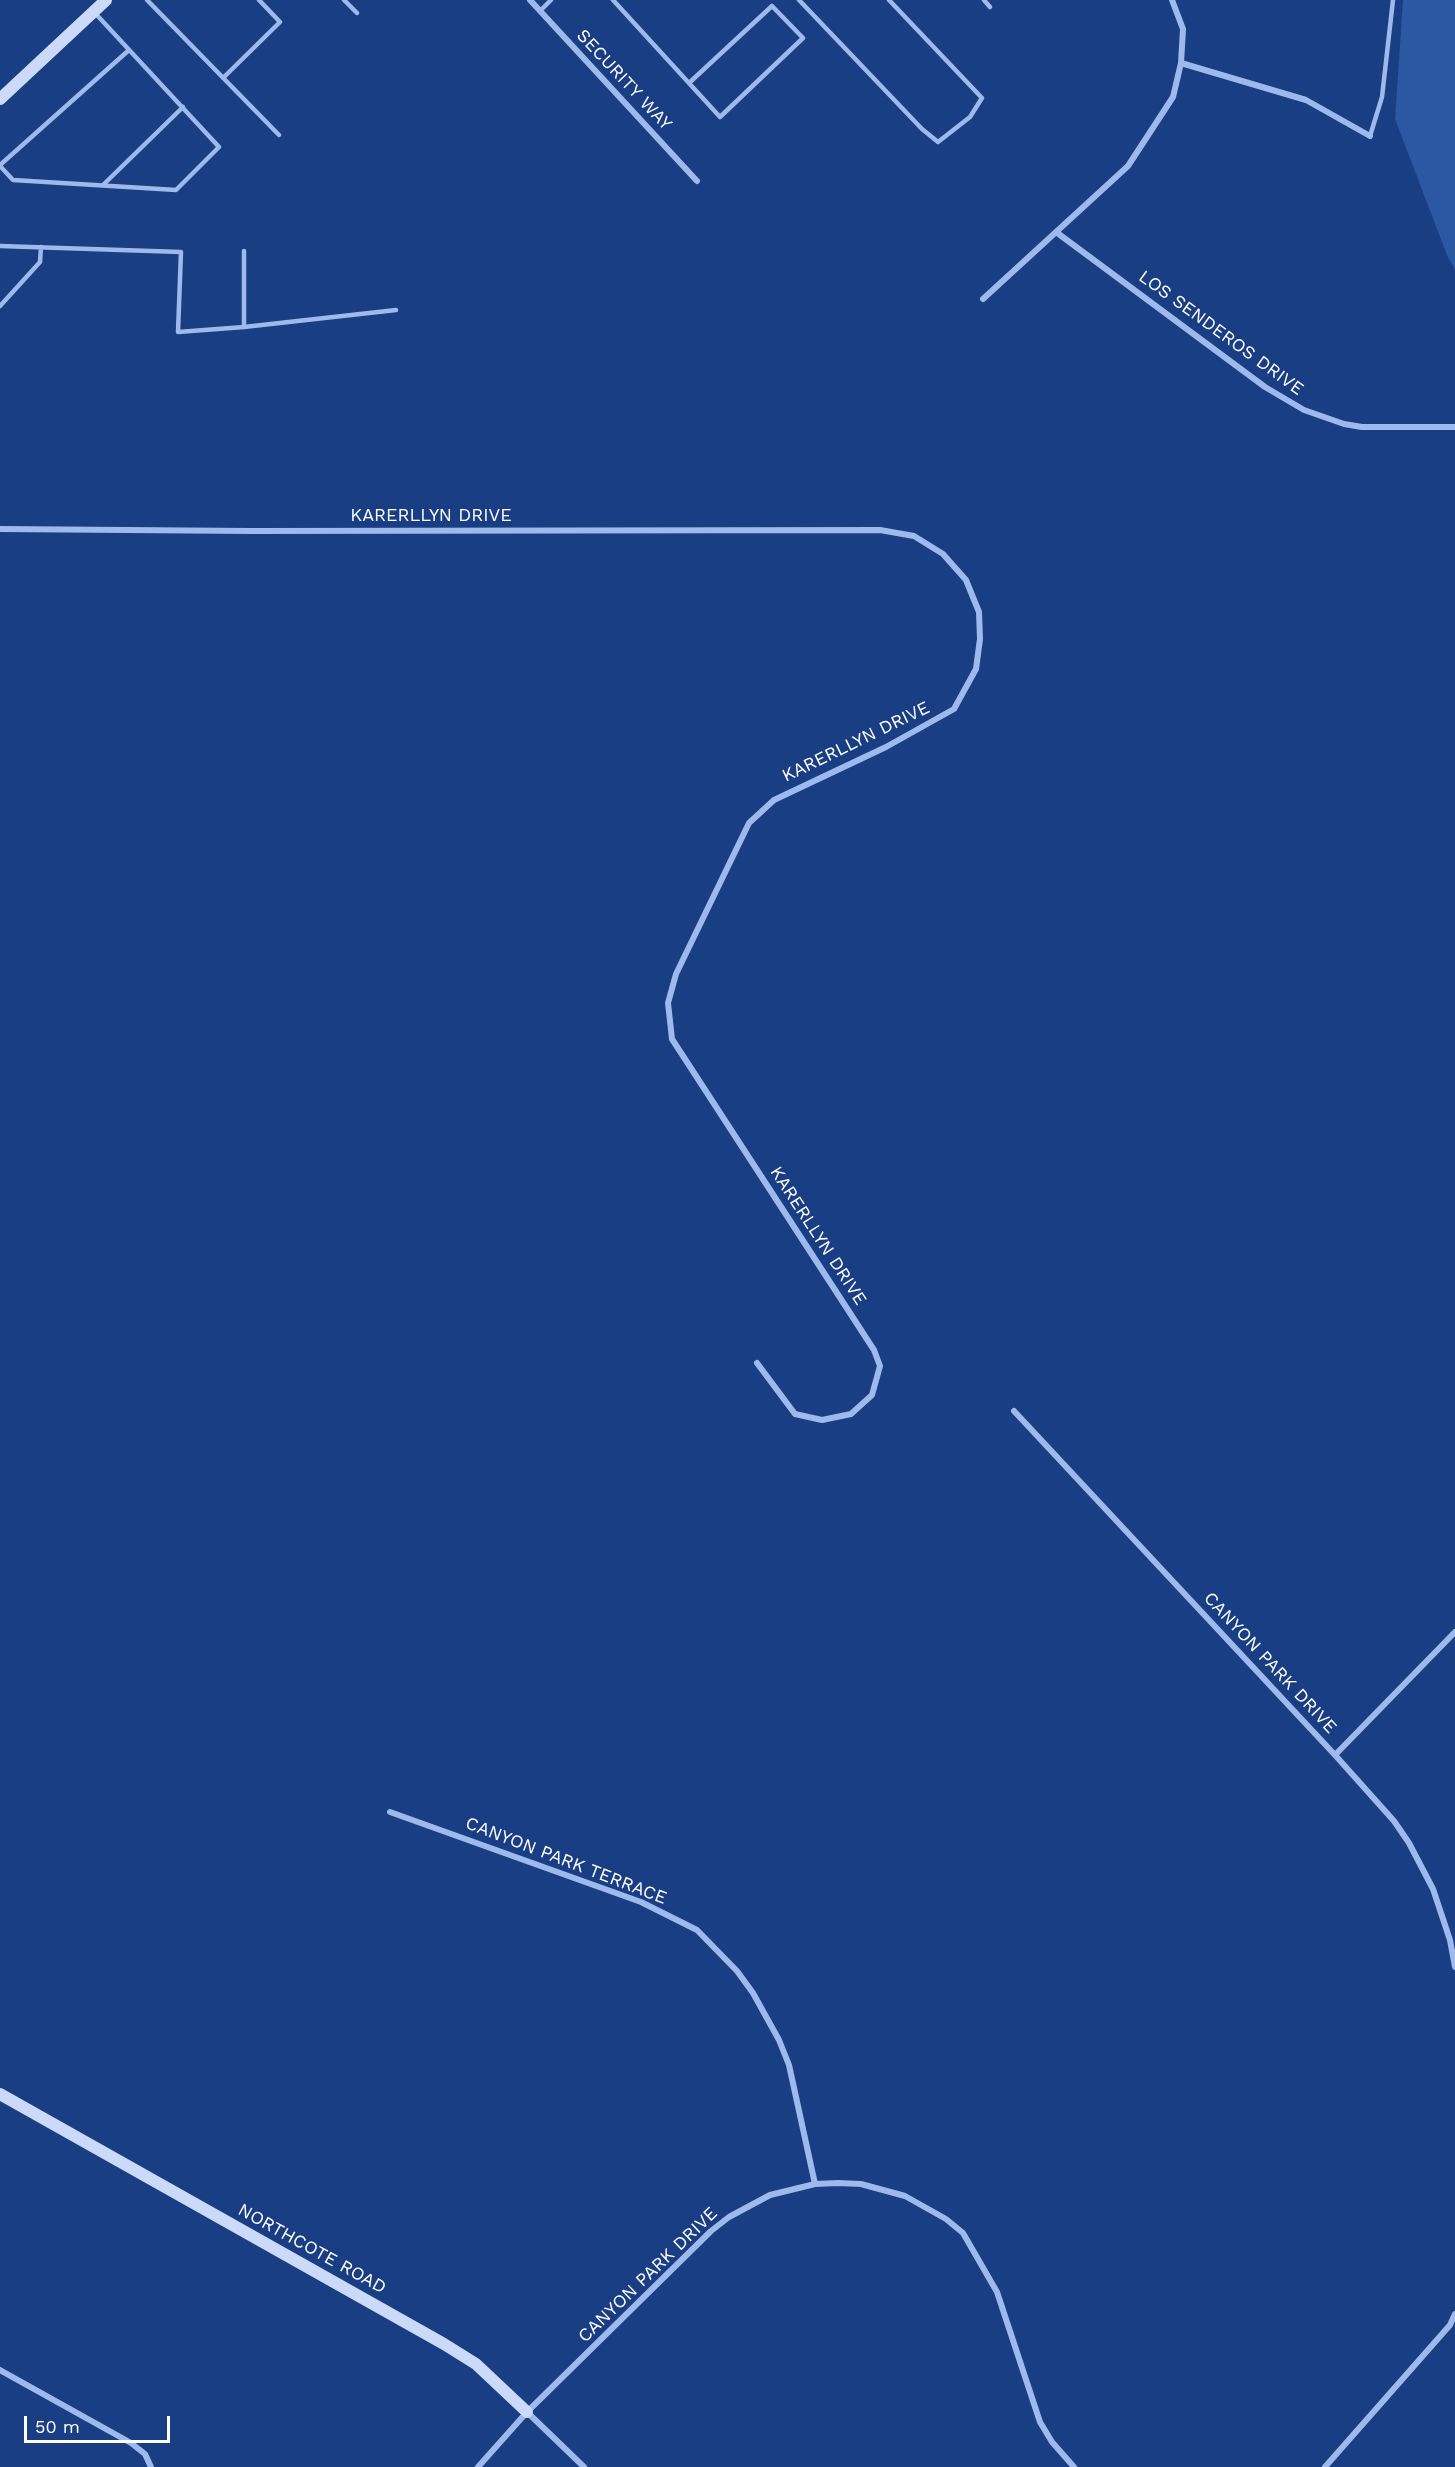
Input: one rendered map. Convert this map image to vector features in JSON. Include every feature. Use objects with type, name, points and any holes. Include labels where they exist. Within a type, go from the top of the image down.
[{"type":"street","points":[[0,99],[106,0]]},
{"type":"street","name":"SECURITY WAY","points":[[530,0],[697,181]]},
{"type":"street","points":[[983,299],[1128,166],[1173,97],[1181,63],[1183,29],[1172,0]]},
{"type":"street","points":[[1181,63],[1306,100],[1370,136]]},
{"type":"street","name":"LOS SENDEROS DRIVE","points":[[1056,232],[1265,387],[1304,410],[1335,421],[1362,427],[1455,427]]},
{"type":"street","name":"KARERLLYN DRIVE","points":[[0,529],[880,530],[914,536],[943,554],[966,580],[979,612],[980,639],[976,669],[954,709],[886,747],[774,800],[749,823],[676,974],[668,1003],[672,1039],[874,1350],[880,1366],[872,1395],[851,1414],[822,1420],[795,1414],[757,1363]]},
{"type":"street","name":"CANYON PARK DRIVE","points":[[1014,1412],[1378,1801],[1413,1850],[1439,1906],[1455,1966]]},
{"type":"street","points":[[1335,1755],[1455,1632]]},
{"type":"street","name":"CANYON PARK TERRACE","points":[[390,1812],[640,1902],[697,1930],[718,1949],[742,1978],[767,2016],[779,2040],[789,2065],[815,2184]]},
{"type":"street","name":"NORTHCOTE ROAD","points":[[0,2094],[476,2364],[584,2467]]},
{"type":"street","name":"CANYON PARK DRIVE","points":[[478,2467],[527,2412],[711,2231],[729,2217],[770,2195],[815,2184],[861,2184],[905,2196],[946,2218],[963,2233],[997,2292],[1040,2422],[1052,2442],[1074,2467]]},
{"type":"street","points":[[1325,2467],[1443,2332],[1455,2314]]},
{"type":"street","points":[[0,2370],[130,2443],[145,2454],[151,2467]]},
{"type":"lane","points":[[147,0],[279,135]]},
{"type":"lane","points":[[223,78],[280,22],[259,0]]},
{"type":"lane","points":[[344,0],[357,13]]},
{"type":"lane","points":[[540,11],[552,0]]},
{"type":"lane","points":[[613,0],[720,117],[803,38],[772,6],[689,83]]},
{"type":"lane","points":[[800,0],[922,129],[938,142],[970,117],[982,98],[890,0]]},
{"type":"lane","points":[[984,0],[990,7]]},
{"type":"lane","points":[[1370,136],[1382,97],[1393,0]]},
{"type":"lane","points":[[94,11],[219,147],[176,190],[13,180],[0,166],[129,50]]},
{"type":"lane","points":[[103,185],[183,107]]},
{"type":"lane","points":[[0,246],[181,252],[178,333],[396,310]]},
{"type":"lane","points":[[0,306],[40,262],[41,247]]},
{"type":"lane","points":[[244,251],[244,327]]},
{"type":"shaded area","points":[[1403,0],[1455,0],[1455,270],[1447,255],[1395,119]]}]
